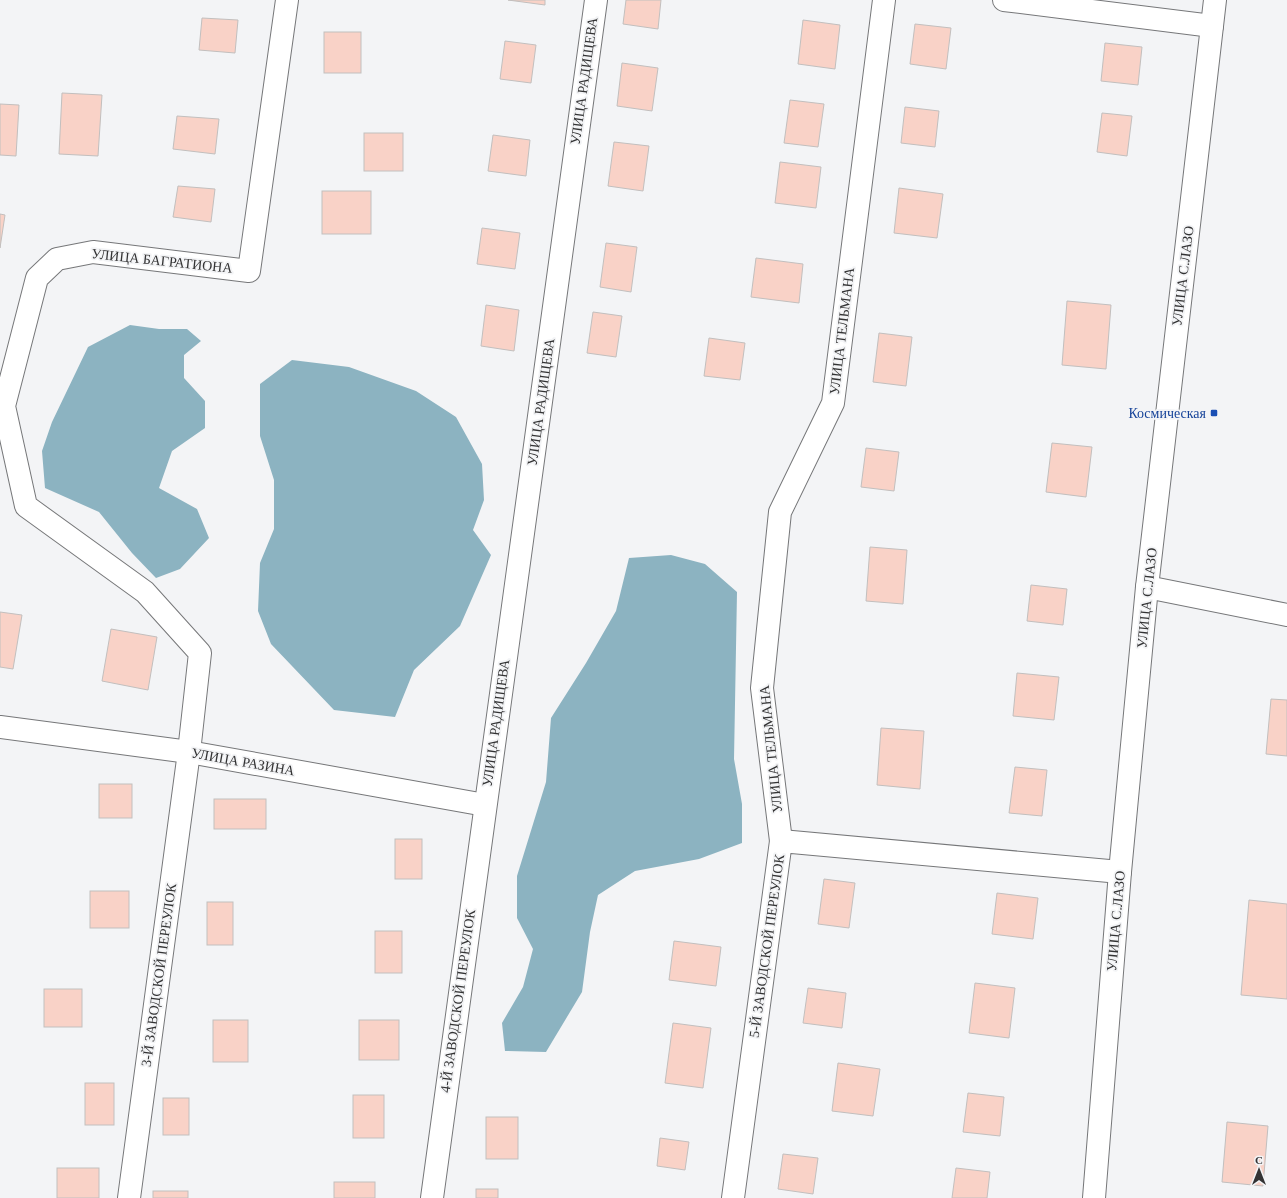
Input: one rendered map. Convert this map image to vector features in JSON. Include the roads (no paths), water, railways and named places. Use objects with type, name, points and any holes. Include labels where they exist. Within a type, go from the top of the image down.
[{"type":"street","name":"УЛИЦА БАГРАТИОНА","points":[[189,752],[200,653],[145,592],[26,506],[2,406],[37,278],[57,258],[93,252],[249,271],[287,0]]},
{"type":"street","name":"УЛИЦА РАДИЩЕВА","points":[[485,805],[596,0]]},
{"type":"street","name":"УЛИЦА ТЕЛЬМАНА","points":[[781,841],[762,688],[780,512],[833,403],[884,0]]},
{"type":"street","points":[[1004,0],[1212,26]]},
{"type":"street","name":"УЛИЦА С.ЛАЗО","points":[[1094,1198],[1120,872],[1147,587],[1215,0]]},
{"type":"street","points":[[1147,587],[1287,615]]},
{"type":"street","name":"УЛИЦА РАЗИНА","points":[[0,727],[189,752],[485,805]]},
{"type":"street","name":"3-Й ЗАВОДСКОЙ ПЕРЕУЛОК","points":[[129,1198],[189,752]]},
{"type":"street","name":"4-Й ЗАВОДСКОЙ ПЕРЕУЛОК","points":[[432,1198],[485,805]]},
{"type":"street","name":"5-Й ЗАВОДСКОЙ ПЕРЕУЛОК","points":[[733,1198],[781,841],[1120,872]]},
{"type":"water","points":[[130,325],[159,329],[187,329],[201,341],[184,355],[184,378],[205,401],[205,428],[172,451],[159,488],[197,509],[209,538],[180,569],[156,578],[132,553],[99,512],[45,488],[42,451],[52,422],[88,347]]},
{"type":"water","points":[[292,360],[349,367],[416,391],[456,417],[482,464],[484,500],[473,530],[491,555],[460,626],[414,670],[395,717],[334,710],[271,644],[258,611],[260,563],[274,529],[274,480],[260,436],[260,384]]},
{"type":"water","points":[[671,555],[705,564],[737,592],[734,759],[742,804],[742,843],[699,859],[635,871],[598,895],[590,932],[582,992],[546,1052],[505,1051],[502,1023],[523,987],[533,949],[517,918],[517,876],[546,782],[551,718],[586,663],[616,611],[629,558]]},
{"type":"place","name":"Космическая","points":[[1214,413]]}]
